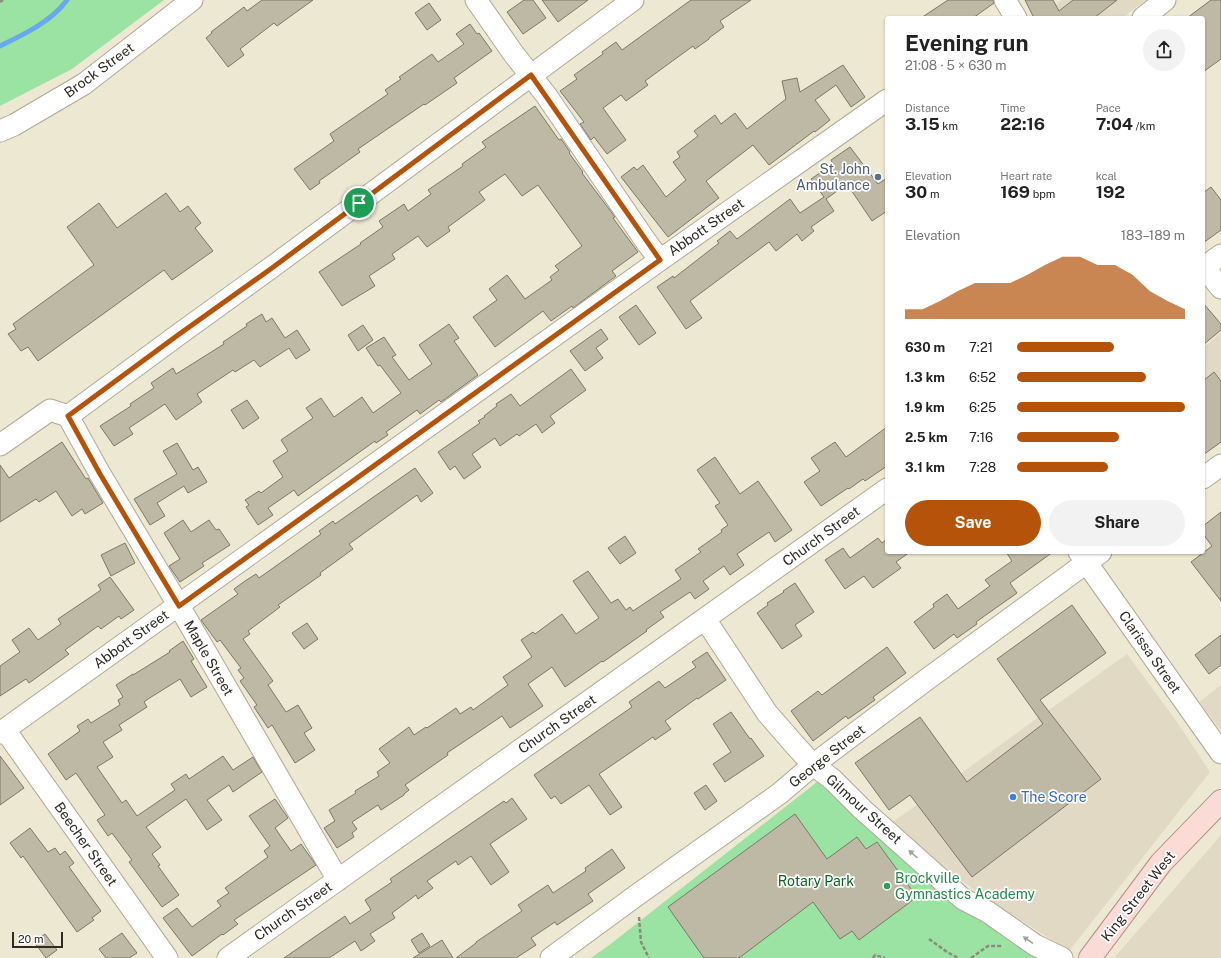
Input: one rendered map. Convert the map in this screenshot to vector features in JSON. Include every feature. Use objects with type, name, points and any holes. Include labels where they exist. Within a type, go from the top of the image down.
[{"type":"main road","name":"King Street West","points":[[1090,958],[1161,863],[1221,801]]},
{"type":"street","name":"Brock Street","points":[[0,132],[84,84],[192,0]]},
{"type":"street","points":[[476,0],[531,75],[660,260]]},
{"type":"street","points":[[0,445],[50,410],[68,416],[272,268],[633,0]]},
{"type":"street","points":[[1145,16],[1165,0]]},
{"type":"street","name":"Abbott Street","points":[[2,732],[660,260],[885,101]]},
{"type":"street","points":[[1205,266],[1221,255]]},
{"type":"street","points":[[1205,269],[1221,288]]},
{"type":"street","name":"Maple Street","points":[[68,416],[100,474],[179,606],[338,880]]},
{"type":"street","points":[[1205,477],[1221,465]]},
{"type":"street","name":"Church Street","points":[[228,958],[885,490]]},
{"type":"street","name":"Clarissa Street","points":[[1089,556],[1221,753]]},
{"type":"street","name":"George Street","points":[[551,958],[779,794],[813,765],[1089,556]]},
{"type":"street","name":"Gilmour Street","points":[[705,618],[767,713],[813,765],[832,779],[862,809],[963,899],[988,912],[1035,945],[1062,958]]},
{"type":"street","name":"Beecher Street","points":[[2,732],[167,958]]},
{"type":"path","points":[[637,895],[641,942],[649,958]]},
{"type":"path","points":[[929,939],[958,958]]},
{"type":"path","points":[[971,958],[988,946],[1035,945]]},
{"type":"path","points":[[873,958],[875,956],[885,958]]},
{"type":"shaded area","points":[[1062,0],[1146,0],[1125,16],[1042,16]]},
{"type":"shaded area","points":[[1221,333],[1221,435],[1205,415],[1205,346]]},
{"type":"shaded area","points":[[1127,654],[1177,722],[1210,772],[1069,951],[974,890],[890,824]]},
{"type":"shaded area","points":[[1221,685],[1221,731],[1199,702]]},
{"type":"shaded area","points":[[1221,835],[1221,958],[1114,958]]},
{"type":"green space","points":[[0,0],[164,0],[72,69],[0,106]]},
{"type":"green space","name":"Rotary Park","points":[[817,782],[1039,958],[591,958],[608,946]]},
{"type":"building","points":[[262,0],[313,0],[277,26],[274,23],[240,49],[244,55],[228,67],[206,38],[212,33],[211,32],[244,7],[247,11]]},
{"type":"building","points":[[524,0],[533,0],[546,18],[523,34],[507,12]]},
{"type":"building","points":[[542,0],[588,0],[558,22]]},
{"type":"building","points":[[691,0],[751,0],[720,21],[724,27],[709,39],[695,49],[693,46],[645,81],[648,85],[626,101],[621,95],[603,108],[626,140],[607,154],[594,137],[591,140],[580,124],[584,122],[560,91],[577,79],[574,75],[603,54],[602,52],[616,42],[622,50]]},
{"type":"building","points":[[948,0],[993,0],[994,3],[976,16],[924,16]]},
{"type":"building","points":[[1025,0],[1053,0],[1059,11],[1073,0],[1117,0],[1097,16],[1033,16]]},
{"type":"building","points":[[1211,0],[1221,0],[1221,59],[1205,71],[1205,16],[1190,16]]},
{"type":"building","points":[[429,3],[441,20],[427,30],[415,13]]},
{"type":"building","points":[[470,24],[477,34],[479,33],[492,51],[454,78],[457,83],[358,149],[360,152],[319,181],[320,183],[310,190],[294,169],[334,141],[330,134],[388,94],[385,90],[401,79],[399,77],[432,54],[438,62],[464,44],[456,34]]},
{"type":"building","points":[[843,65],[865,97],[851,107],[836,85],[815,100],[830,120],[769,165],[753,145],[706,181],[719,198],[668,237],[621,177],[634,167],[637,170],[643,165],[666,197],[686,180],[673,162],[680,157],[677,152],[698,136],[694,131],[715,115],[721,124],[735,113],[747,129],[786,99],[782,81],[797,78],[800,92]]},
{"type":"building","points":[[535,106],[559,140],[561,139],[583,172],[582,173],[615,217],[613,218],[638,252],[612,271],[616,276],[573,308],[572,306],[551,321],[543,311],[495,347],[473,317],[497,300],[489,289],[507,275],[525,299],[552,280],[550,277],[559,270],[555,266],[582,246],[538,185],[522,196],[505,174],[479,192],[485,200],[448,227],[450,231],[427,247],[418,236],[392,254],[395,259],[369,276],[375,286],[342,306],[319,272],[361,244],[360,243],[383,227],[379,221],[404,204],[408,211],[431,194],[428,190],[463,166],[462,164],[486,147],[482,142]]},
{"type":"building","points":[[850,147],[878,184],[885,179],[885,212],[872,221],[847,184],[826,199],[834,211],[811,227],[814,231],[802,241],[797,234],[776,251],[769,242],[690,301],[702,318],[686,329],[657,287],[673,276],[674,278],[719,243],[717,241],[730,231],[737,239],[790,199],[800,213],[824,197],[811,179],[833,164],[831,160]]},
{"type":"building","points":[[1211,187],[1221,200],[1221,230],[1205,242],[1205,192]]},
{"type":"building","points":[[166,193],[180,212],[188,206],[201,223],[195,228],[213,251],[172,280],[164,270],[38,361],[28,347],[21,351],[8,334],[16,329],[13,324],[94,265],[67,227],[99,203],[117,228]]},
{"type":"building","points":[[636,305],[656,333],[639,345],[619,317]]},
{"type":"building","points":[[1205,305],[1221,324],[1221,330],[1205,343]]},
{"type":"building","points":[[262,314],[266,322],[272,318],[285,338],[297,330],[310,350],[296,359],[289,348],[260,367],[254,360],[235,372],[233,370],[197,394],[202,402],[176,420],[165,404],[129,428],[133,434],[114,446],[100,426],[131,406],[130,404],[154,388],[151,383],[173,368],[176,374],[181,371],[224,344],[223,342],[247,326],[246,324]]},
{"type":"building","points":[[449,324],[459,338],[454,341],[478,375],[441,402],[439,400],[420,414],[417,410],[386,432],[388,435],[376,443],[375,441],[298,496],[294,490],[268,508],[273,515],[258,525],[246,507],[249,505],[245,500],[259,491],[261,493],[283,477],[273,461],[288,451],[281,440],[313,418],[306,408],[321,398],[334,417],[362,397],[373,413],[401,393],[380,365],[378,366],[366,348],[384,337],[396,355],[392,357],[409,380],[432,364],[419,345]]},
{"type":"building","points":[[363,325],[373,340],[358,351],[348,335]]},
{"type":"building","points":[[601,329],[608,339],[596,348],[603,358],[585,371],[570,351]]},
{"type":"building","points":[[571,369],[586,390],[550,416],[555,423],[542,433],[536,424],[519,436],[517,434],[500,446],[495,438],[472,454],[481,467],[464,479],[455,466],[450,470],[438,452],[480,423],[478,421],[497,406],[496,404],[511,394],[520,406]]},
{"type":"building","points":[[1214,372],[1221,381],[1221,442],[1205,454],[1205,379]]},
{"type":"building","points":[[247,400],[259,418],[243,429],[231,410]]},
{"type":"building","points":[[885,428],[885,467],[865,481],[863,479],[849,489],[848,488],[821,506],[804,482],[820,471],[811,458],[835,442],[846,457]]},
{"type":"building","points":[[62,442],[86,479],[88,478],[103,503],[85,514],[82,509],[72,516],[56,491],[39,502],[36,499],[0,522],[0,465],[9,478]]},
{"type":"building","points":[[177,443],[193,470],[198,467],[207,482],[188,493],[184,486],[157,503],[165,516],[150,525],[134,499],[177,474],[163,451]]},
{"type":"building","points":[[715,457],[740,494],[758,481],[792,530],[775,542],[769,532],[737,554],[744,565],[730,575],[724,566],[703,581],[709,589],[695,599],[690,592],[660,612],[664,617],[646,630],[647,631],[565,687],[552,667],[528,684],[543,706],[510,728],[502,716],[447,753],[448,755],[405,785],[409,790],[404,795],[381,810],[378,805],[352,822],[357,829],[352,833],[354,837],[337,848],[324,828],[335,821],[329,810],[379,776],[377,772],[390,763],[379,749],[409,727],[414,735],[456,708],[460,714],[471,707],[473,710],[508,685],[503,677],[532,657],[521,640],[533,632],[535,634],[562,614],[576,634],[599,618],[573,581],[588,571],[611,603],[618,599],[626,610],[630,607],[633,611],[681,579],[675,570],[701,552],[698,549],[722,532],[721,530],[728,525],[715,506],[720,503],[697,470]]},
{"type":"building","points":[[415,468],[433,493],[421,502],[417,495],[349,544],[353,549],[320,573],[321,575],[278,605],[280,607],[248,631],[250,634],[243,639],[273,681],[268,685],[286,712],[298,705],[312,728],[304,733],[315,750],[295,763],[272,725],[268,728],[254,707],[257,705],[240,681],[244,678],[238,670],[241,668],[220,640],[217,642],[201,620],[238,594],[234,589],[245,581],[256,574],[259,578],[321,534],[319,531],[333,521],[335,524]]},
{"type":"building","points":[[1221,512],[1221,601],[1191,562],[1202,554],[1205,554],[1205,551],[1212,546],[1205,537],[1205,524]]},
{"type":"building","points":[[183,520],[191,532],[209,520],[216,530],[219,529],[230,545],[202,563],[204,566],[180,582],[169,566],[180,559],[164,533]]},
{"type":"building","points":[[625,536],[636,553],[620,564],[608,548]]},
{"type":"building","points":[[878,538],[882,543],[885,541],[885,554],[907,554],[896,562],[901,568],[873,588],[864,576],[845,589],[825,560],[843,548],[850,558]]},
{"type":"building","points":[[125,543],[135,563],[111,576],[101,555]]},
{"type":"building","points":[[1007,554],[1050,554],[1010,583],[1017,593],[976,622],[977,624],[957,638],[954,634],[934,649],[914,622],[934,607],[933,604],[947,594],[958,609],[990,586],[985,580],[1012,561]]},
{"type":"building","points":[[110,577],[134,610],[121,619],[119,616],[101,629],[98,626],[65,650],[69,654],[29,683],[26,679],[0,696],[0,666],[20,652],[12,640],[29,628],[38,640],[61,624],[58,619],[101,590],[98,585]]},
{"type":"building","points":[[795,583],[814,612],[795,625],[802,636],[782,649],[757,613],[768,605],[767,603]]},
{"type":"building","points":[[1072,605],[1106,653],[1040,700],[1101,779],[972,877],[910,795],[889,810],[855,763],[920,717],[967,782],[1043,724],[997,659]]},
{"type":"building","points":[[307,623],[318,639],[304,649],[292,633]]},
{"type":"building","points":[[1221,635],[1221,665],[1209,674],[1195,655]]},
{"type":"building","points":[[183,641],[194,659],[191,661],[207,687],[191,697],[180,679],[148,699],[144,702],[147,707],[119,725],[122,730],[103,742],[113,757],[97,767],[122,803],[126,800],[137,816],[175,790],[171,784],[186,774],[189,779],[223,756],[233,770],[253,757],[262,772],[233,792],[229,785],[207,800],[222,820],[207,830],[186,799],[146,827],[161,847],[152,854],[160,865],[158,866],[179,895],[162,907],[129,862],[132,860],[112,833],[108,836],[97,820],[105,815],[76,773],[66,780],[48,754],[80,731],[77,726],[88,719],[91,723],[120,705],[118,700],[123,697],[116,685],[170,652],[169,651]]},
{"type":"building","points":[[887,647],[906,673],[873,697],[875,700],[848,719],[846,716],[813,741],[791,711],[818,691],[822,695]]},
{"type":"building","points":[[707,652],[726,680],[698,699],[697,698],[665,721],[671,729],[655,740],[653,737],[599,774],[622,807],[610,815],[589,785],[561,804],[555,796],[551,799],[534,775],[632,707],[629,702],[659,681],[665,688],[696,667],[692,662]]},
{"type":"building","points":[[731,712],[764,756],[725,782],[713,764],[731,752],[713,724]]},
{"type":"building","points":[[0,756],[24,788],[0,805]]},
{"type":"building","points":[[706,785],[717,801],[705,810],[694,793]]},
{"type":"building","points":[[512,798],[527,819],[490,844],[509,872],[491,885],[471,856],[458,865],[456,861],[427,881],[433,888],[418,899],[416,895],[392,913],[395,918],[370,934],[375,941],[361,951],[355,941],[329,958],[284,958],[345,916],[350,924],[371,910],[365,900],[392,882],[390,879],[504,801],[506,803]]},
{"type":"building","points":[[275,799],[288,818],[275,828],[291,851],[301,844],[316,865],[234,920],[238,924],[192,956],[163,918],[177,908],[192,927],[221,906],[217,901],[229,893],[225,888],[268,857],[264,851],[270,846],[249,816]]},
{"type":"building","points":[[795,814],[827,859],[857,837],[866,849],[877,842],[917,897],[859,940],[852,931],[840,939],[813,902],[739,958],[704,958],[668,907]]},
{"type":"building","points":[[30,828],[48,852],[55,848],[60,855],[65,851],[74,863],[69,867],[101,911],[92,918],[94,920],[77,932],[23,856],[21,858],[10,843]]},
{"type":"building","points":[[612,849],[625,868],[588,894],[593,901],[557,925],[555,922],[531,938],[536,945],[516,958],[456,958],[476,942],[522,911],[518,905],[548,885],[553,893],[586,871],[585,868]]},
{"type":"building","points":[[122,933],[137,953],[129,958],[106,958],[99,949]]},
{"type":"building","points":[[422,933],[430,946],[419,953],[411,940]]},
{"type":"building","points":[[45,934],[57,950],[46,958],[34,942]]},
{"type":"building","points":[[442,940],[453,958],[413,958]]},
{"type":"waterway","points":[[0,46],[45,21],[61,8],[67,0]]},
{"type":"place","name":"St. John Ambulance","points":[[878,177]]},
{"type":"place","name":"The Score","points":[[1013,797]]},
{"type":"place","name":"Brockville Gymnastics Academy","points":[[887,886]]},
{"type":"route","points":[[531,75],[660,260],[188,598],[179,606],[100,474],[68,416],[359,203],[531,75]]}]
